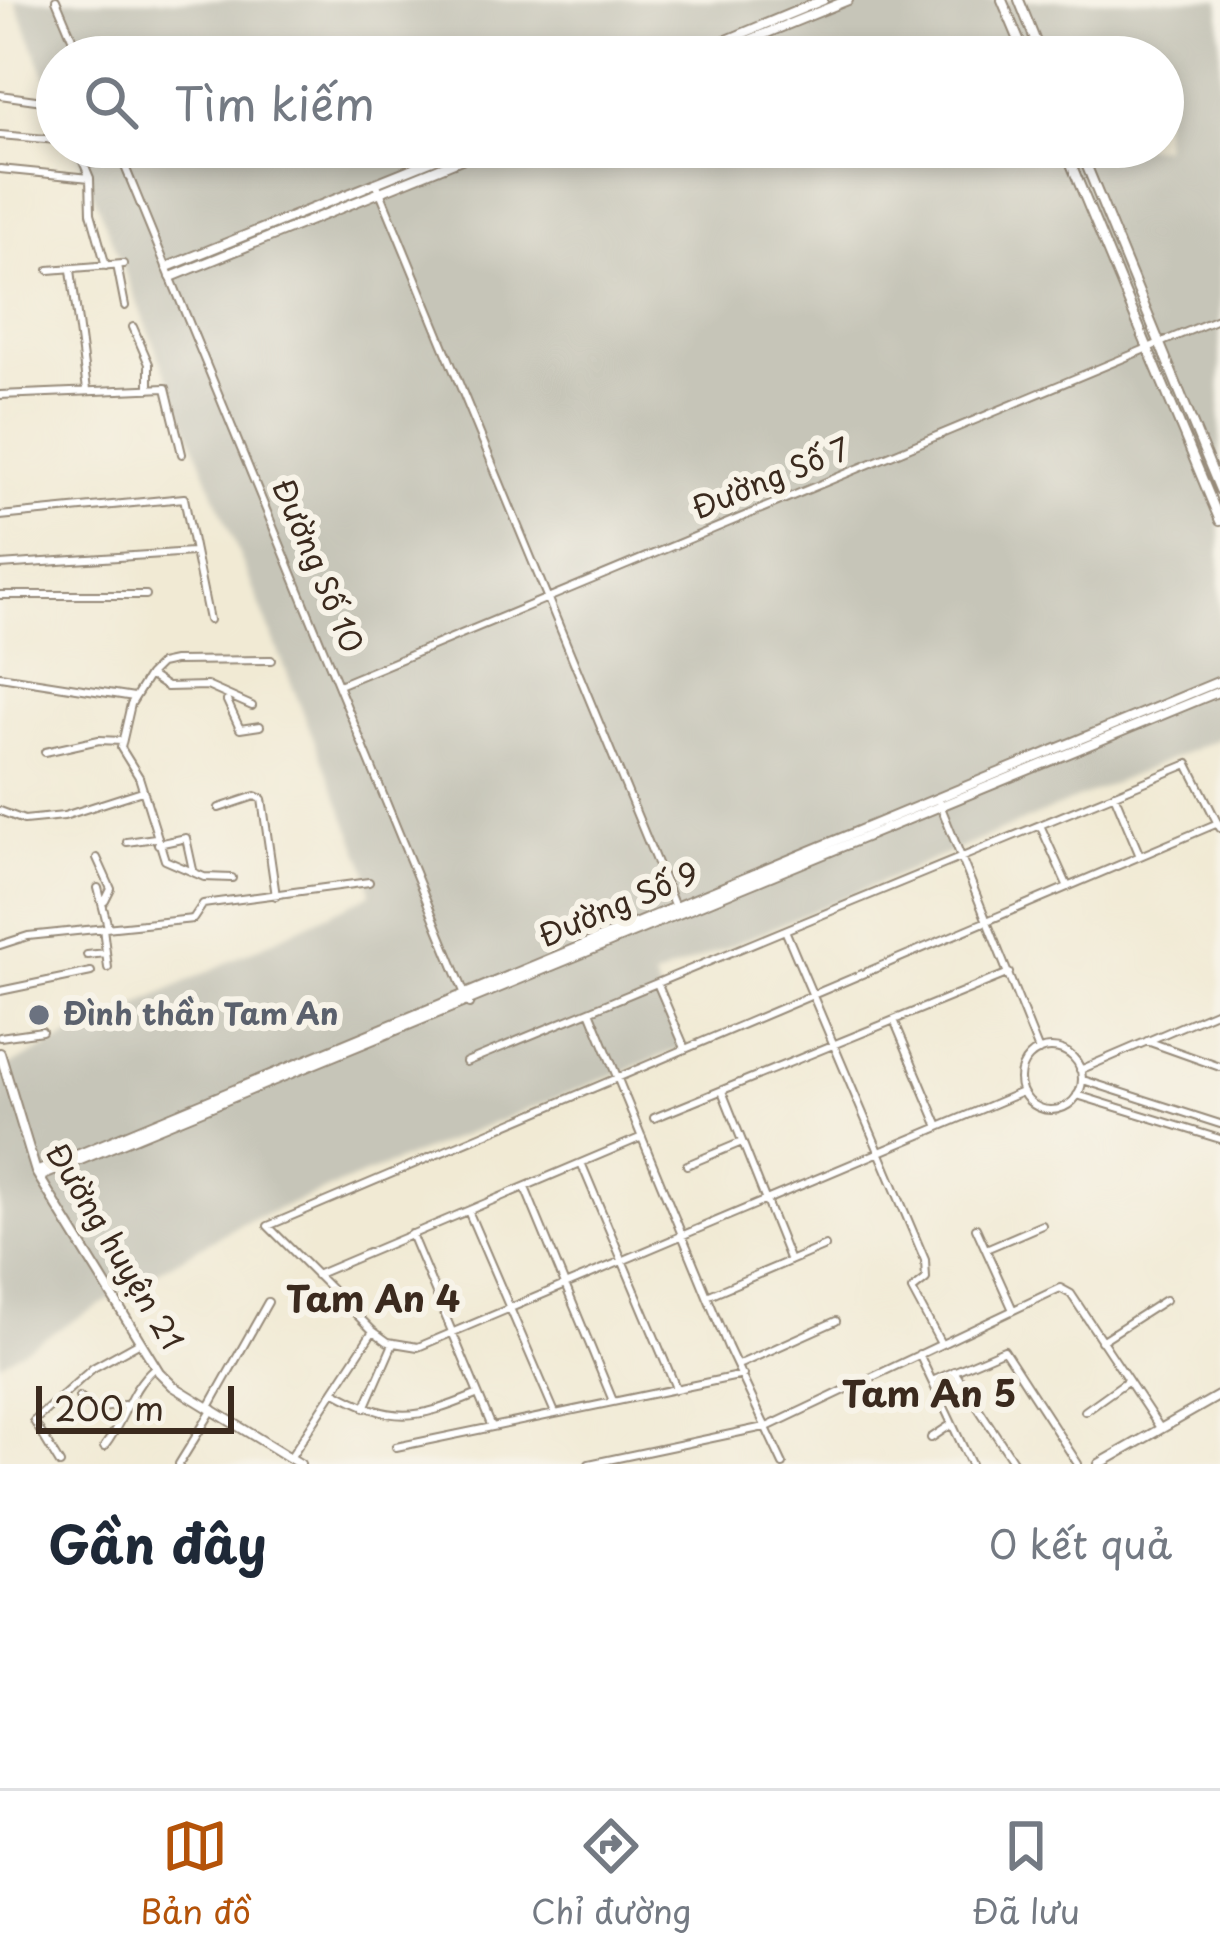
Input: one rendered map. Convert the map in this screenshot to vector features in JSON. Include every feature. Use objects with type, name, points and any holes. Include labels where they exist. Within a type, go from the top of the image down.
[{"type":"street","points":[[56,0],[71,36]]},
{"type":"street","points":[[737,36],[824,0]]},
{"type":"street","points":[[760,36],[848,0]]},
{"type":"street","points":[[1002,0],[1017,36]]},
{"type":"street","points":[[1019,0],[1034,36]]},
{"type":"street","points":[[0,95],[36,100]]},
{"type":"street","points":[[0,134],[36,138]]},
{"type":"street","points":[[86,168],[91,213],[106,266]]},
{"type":"street","name":"Đường Số 10","points":[[126,168],[467,1000]]},
{"type":"street","points":[[378,187],[419,168]]},
{"type":"street","points":[[169,272],[431,168]]},
{"type":"street","points":[[1073,168],[1220,521]]},
{"type":"street","points":[[1088,168],[1220,490]]},
{"type":"street","points":[[0,169],[90,178]]},
{"type":"street","points":[[378,187],[675,908]]},
{"type":"street","points":[[49,271],[120,264],[125,306]]},
{"type":"street","points":[[71,270],[87,390]]},
{"type":"street","name":"Đường Số 7","points":[[341,684],[1220,318]]},
{"type":"street","points":[[133,327],[149,364],[148,389]]},
{"type":"street","points":[[0,395],[168,390],[182,454]]},
{"type":"street","points":[[0,516],[182,498],[192,519],[192,552],[208,620]]},
{"type":"street","points":[[0,565],[192,552]]},
{"type":"street","points":[[0,595],[146,595]]},
{"type":"street","points":[[232,878],[204,877],[193,869],[170,866],[157,841],[136,772],[123,758],[122,741],[134,698],[160,664],[271,660]]},
{"type":"street","points":[[0,676],[134,698]]},
{"type":"street","points":[[149,676],[162,686],[207,686],[252,706]]},
{"type":"street","name":"Đường Số 9","points":[[38,1175],[940,803],[1220,681]]},
{"type":"street","name":"Đường Số 9","points":[[467,1000],[675,908],[1220,691]]},
{"type":"street","points":[[226,697],[240,729],[260,726]]},
{"type":"street","points":[[45,752],[122,741]]},
{"type":"street","points":[[466,1062],[1188,764],[1219,826],[271,1221],[269,1231],[373,1331],[393,1344],[418,1347],[1022,1092]]},
{"type":"street","points":[[0,811],[24,820],[64,816],[142,791]]},
{"type":"street","points":[[1114,794],[1140,856]]},
{"type":"street","points":[[219,808],[255,796],[262,799],[276,896]]},
{"type":"street","points":[[940,803],[1039,1051]]},
{"type":"street","points":[[1040,825],[1068,887]]},
{"type":"street","points":[[127,842],[188,839],[193,869]]},
{"type":"street","points":[[97,858],[111,889],[105,901],[109,968]]},
{"type":"street","points":[[0,945],[28,935],[193,919],[203,904],[369,882]]},
{"type":"street","points":[[98,888],[105,901]]},
{"type":"street","points":[[784,930],[926,1260],[926,1279],[912,1290],[940,1342]]},
{"type":"street","points":[[87,955],[106,953]]},
{"type":"street","points":[[0,991],[91,972]]},
{"type":"street","points":[[653,1118],[1010,973]]},
{"type":"street","points":[[657,982],[685,1048]]},
{"type":"street","points":[[1080,1070],[1220,1010]]},
{"type":"street","points":[[590,1011],[707,1296],[783,1464]]},
{"type":"street","points":[[893,1019],[939,1127]]},
{"type":"street","points":[[0,1037],[42,1030]]},
{"type":"street","points":[[1148,1041],[1220,1067]]},
{"type":"street","points":[[1061,1050],[1080,1070],[1083,1080],[1077,1095],[1064,1108],[1048,1111],[1033,1105],[1022,1092],[1023,1066],[1039,1051],[1061,1050]]},
{"type":"street","name":"Đường huyện 21","points":[[0,1053],[38,1175],[155,1366],[173,1386],[300,1464]]},
{"type":"street","points":[[1083,1080],[1220,1124]]},
{"type":"street","points":[[722,1091],[790,1261]]},
{"type":"street","points":[[1077,1095],[1220,1139]]},
{"type":"street","points":[[316,1275],[642,1137]]},
{"type":"street","points":[[687,1165],[742,1142]]},
{"type":"street","points":[[582,1165],[677,1390]]},
{"type":"street","points":[[526,1190],[568,1282],[613,1401]]},
{"type":"street","points":[[469,1213],[555,1415]]},
{"type":"street","points":[[986,1250],[1042,1225]]},
{"type":"street","points":[[976,1228],[1013,1310]]},
{"type":"street","points":[[411,1234],[492,1427]]},
{"type":"street","points":[[707,1296],[825,1246]]},
{"type":"street","points":[[589,1464],[769,1426],[940,1342],[1064,1288],[1160,1429]]},
{"type":"street","points":[[1102,1341],[1165,1300]]},
{"type":"street","points":[[179,1464],[268,1302]]},
{"type":"street","points":[[738,1365],[836,1321]]},
{"type":"street","points":[[290,1458],[373,1331]]},
{"type":"street","points":[[60,1464],[34,1420],[93,1368],[140,1342]]},
{"type":"street","points":[[365,1408],[393,1344]]},
{"type":"street","points":[[932,1381],[1007,1353],[1078,1464]]},
{"type":"street","points":[[919,1354],[971,1464]]},
{"type":"street","points":[[104,1447],[136,1383],[155,1366]]},
{"type":"street","points":[[954,1371],[1015,1464]]},
{"type":"street","points":[[397,1447],[743,1375]]},
{"type":"street","points":[[1085,1411],[1127,1381]]},
{"type":"street","points":[[334,1391],[365,1408],[410,1417],[478,1394]]},
{"type":"street","points":[[1100,1464],[1220,1394]]},
{"type":"street","points":[[79,1397],[94,1408],[127,1405]]},
{"type":"street","points":[[931,1438],[952,1424]]},
{"type":"shaded area","points":[[15,0],[1220,0],[1220,738],[654,978],[681,1048],[238,1225],[0,1363],[0,1070],[371,894],[367,870],[83,168],[1184,168],[1184,36],[36,36],[36,52]]},
{"type":"place","name":"Đình thần Tam An","points":[[39,1015]]},
{"type":"district","name":"Tam An 4","points":[[373,1299]]},
{"type":"district","name":"Tam An 5","points":[[929,1394]]}]
